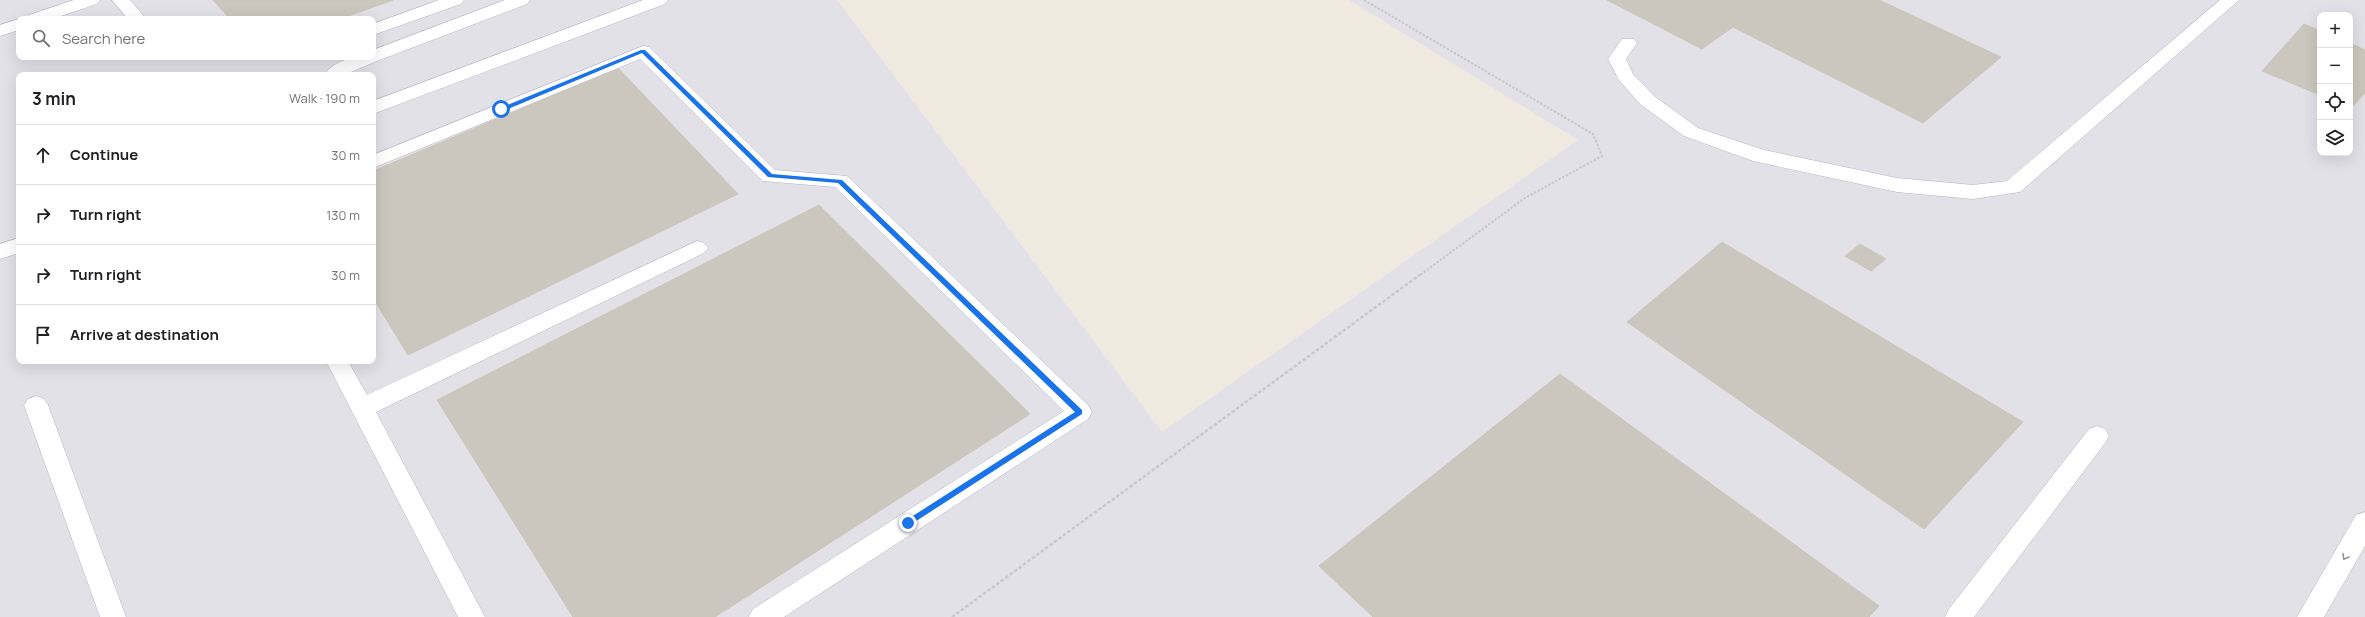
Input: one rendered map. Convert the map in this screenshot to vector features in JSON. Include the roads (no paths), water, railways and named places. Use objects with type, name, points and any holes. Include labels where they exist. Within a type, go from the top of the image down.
[{"type":"street","points":[[44,16],[92,0]]},
{"type":"street","points":[[121,0],[134,16]]},
{"type":"street","points":[[376,29],[455,0]]},
{"type":"street","points":[[376,54],[521,0]]},
{"type":"street","points":[[376,107],[659,0]]},
{"type":"street","points":[[1628,43],[1617,59],[1625,76],[1647,100],[1691,132],[1760,156],[1897,185],[1973,192],[2013,188],[2230,0]]},
{"type":"street","points":[[0,31],[16,25]]},
{"type":"street","points":[[376,161],[643,51],[770,176],[840,181],[1080,412],[762,617]]},
{"type":"street","points":[[336,72],[340,68],[361,60]]},
{"type":"street","points":[[0,252],[16,246]]},
{"type":"street","points":[[361,408],[697,248]]},
{"type":"street","points":[[339,364],[472,617]]},
{"type":"street","points":[[36,405],[113,617]]},
{"type":"street","points":[[1958,617],[2097,436]]},
{"type":"street","points":[[2310,617],[2365,523]]}]
